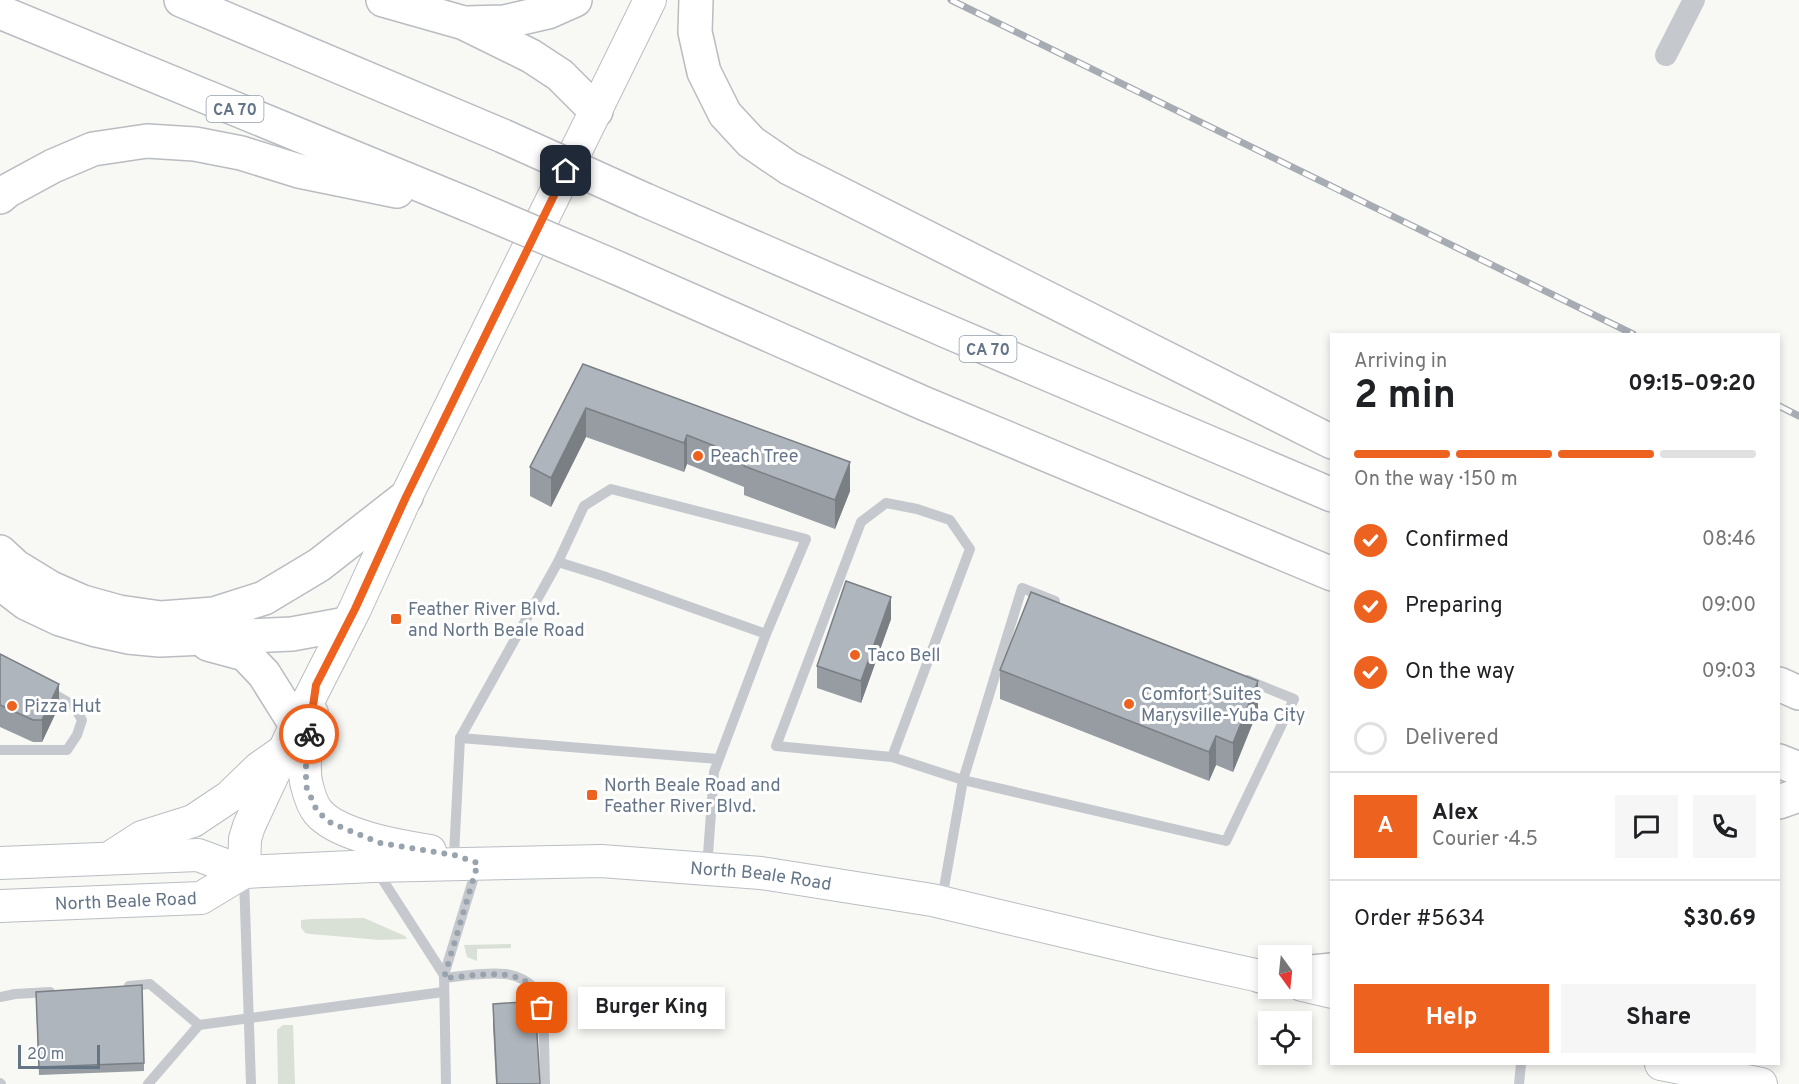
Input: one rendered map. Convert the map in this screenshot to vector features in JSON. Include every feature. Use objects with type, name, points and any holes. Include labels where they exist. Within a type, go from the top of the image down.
[{"type":"highway","name":"CA 70","points":[[182,0],[503,136],[959,336],[1330,494]]},
{"type":"highway","points":[[383,0],[464,23],[531,56],[560,75],[596,111]]},
{"type":"highway","points":[[464,23],[504,22],[548,12],[575,0]]},
{"type":"highway","points":[[696,0],[695,32],[704,72],[725,114],[751,142],[789,168],[1330,441]]},
{"type":"highway","name":"CA 70","points":[[0,12],[469,205],[923,403],[1330,573]]},
{"type":"highway","points":[[0,197],[53,166],[93,149],[147,141],[195,144],[242,153],[298,171],[469,205]]},
{"type":"highway","points":[[0,552],[15,566],[51,588],[83,602],[119,612],[161,618],[214,614],[264,598],[319,565],[406,497]]},
{"type":"highway","points":[[0,583],[26,603],[60,619],[128,637],[160,640],[292,634],[346,624]]},
{"type":"highway","points":[[189,639],[245,654],[264,674],[290,738]]},
{"type":"highway","points":[[1780,684],[1799,693]]},
{"type":"highway","points":[[1780,761],[1799,769]]},
{"type":"highway","points":[[1780,802],[1799,795]]},
{"type":"highway","points":[[1312,972],[1330,970]]},
{"type":"main road","points":[[244,872],[245,839],[249,825],[406,497],[650,0]]},
{"type":"main road","points":[[316,685],[306,760],[306,786],[317,811],[331,823],[380,843],[466,859]]},
{"type":"main road","points":[[110,858],[142,837],[193,821],[229,796],[290,738]]},
{"type":"main road","name":"North Beale Road","points":[[0,862],[198,855],[244,872],[466,859],[601,861],[707,868],[823,882],[942,902],[1160,954],[1258,974]]},
{"type":"main road","name":"North Beale Road","points":[[1,906],[201,898],[244,872]]},
{"type":"main road","points":[[1312,987],[1330,992]]},
{"type":"main road","points":[[1666,1065],[1761,1084]]},
{"type":"street","points":[[1666,55],[1694,0]]},
{"type":"lane","points":[[446,1084],[444,976],[466,859],[460,738],[558,562],[584,506],[611,489],[806,539],[766,634],[714,772],[707,868]]},
{"type":"lane","points":[[892,757],[970,549],[950,520],[917,509],[886,503],[861,522],[776,746],[892,757],[963,780],[1226,841],[1294,699],[1240,677]]},
{"type":"lane","points":[[558,562],[766,634]]},
{"type":"lane","points":[[942,902],[963,780],[1022,588],[1065,606]]},
{"type":"lane","points":[[0,750],[66,750],[77,735],[82,720],[73,705],[41,687]]},
{"type":"lane","points":[[460,738],[718,759]]},
{"type":"lane","points":[[373,866],[444,976]]},
{"type":"lane","points":[[244,872],[251,1084]]},
{"type":"lane","points":[[444,976],[504,974],[516,976],[536,990],[542,1008],[545,1084]]},
{"type":"lane","points":[[121,987],[150,984],[199,1024]]},
{"type":"lane","points":[[0,997],[58,991]]},
{"type":"lane","points":[[148,1084],[199,1024],[443,992]]},
{"type":"lane","points":[[1519,1084],[1521,1065]]},
{"type":"shaded area","points":[[364,918],[405,936],[407,939],[380,940],[311,934],[305,933],[301,927],[301,920]]},
{"type":"shaded area","points":[[511,944],[511,948],[477,949],[477,961],[467,957],[464,945]]},
{"type":"shaded area","points":[[283,1025],[293,1025],[295,1084],[278,1084],[277,1030]]},
{"type":"building","points":[[583,364],[850,462],[835,500],[744,466],[747,459],[687,435],[684,443],[586,408],[551,478],[530,467]]},
{"type":"building","points":[[846,581],[891,597],[861,681],[817,666]]},
{"type":"building","name":"Comfort Suites Marysville-Yuba City","points":[[1031,592],[1258,681],[1233,743],[1216,736],[1209,752],[1000,670]]},
{"type":"building","points":[[0,654],[59,684],[42,720],[33,720],[0,705]]},
{"type":"building","points":[[142,985],[144,1063],[39,1067],[36,992]]},
{"type":"building","points":[[535,1001],[540,1084],[497,1084],[493,1004]]},
{"type":"railway","points":[[951,0],[1631,333]]},
{"type":"railway","points":[[1780,406],[1799,416]]},
{"type":"way so far","points":[[309,734],[306,786],[317,811],[331,823],[380,843],[454,855],[478,863],[444,978],[504,974],[516,976],[536,990],[542,1008]]},
{"type":"place","name":"Peach Tree","points":[[698,456]]},
{"type":"place","name":"Feather River Blvd. and North Beale Road","points":[[396,619]]},
{"type":"place","name":"Taco Bell","points":[[855,655]]},
{"type":"place","name":"Comfort Suites Marysville-Yuba City","points":[[1129,704]]},
{"type":"place","name":"Pizza Hut","points":[[12,706]]},
{"type":"place","name":"North Beale Road and Feather River Blvd.","points":[[592,795]]},
{"type":"place","name":"Burger King","points":[[542,1008]]},
{"type":"route","points":[[309,734],[316,685],[355,609],[406,497],[566,171]]}]
